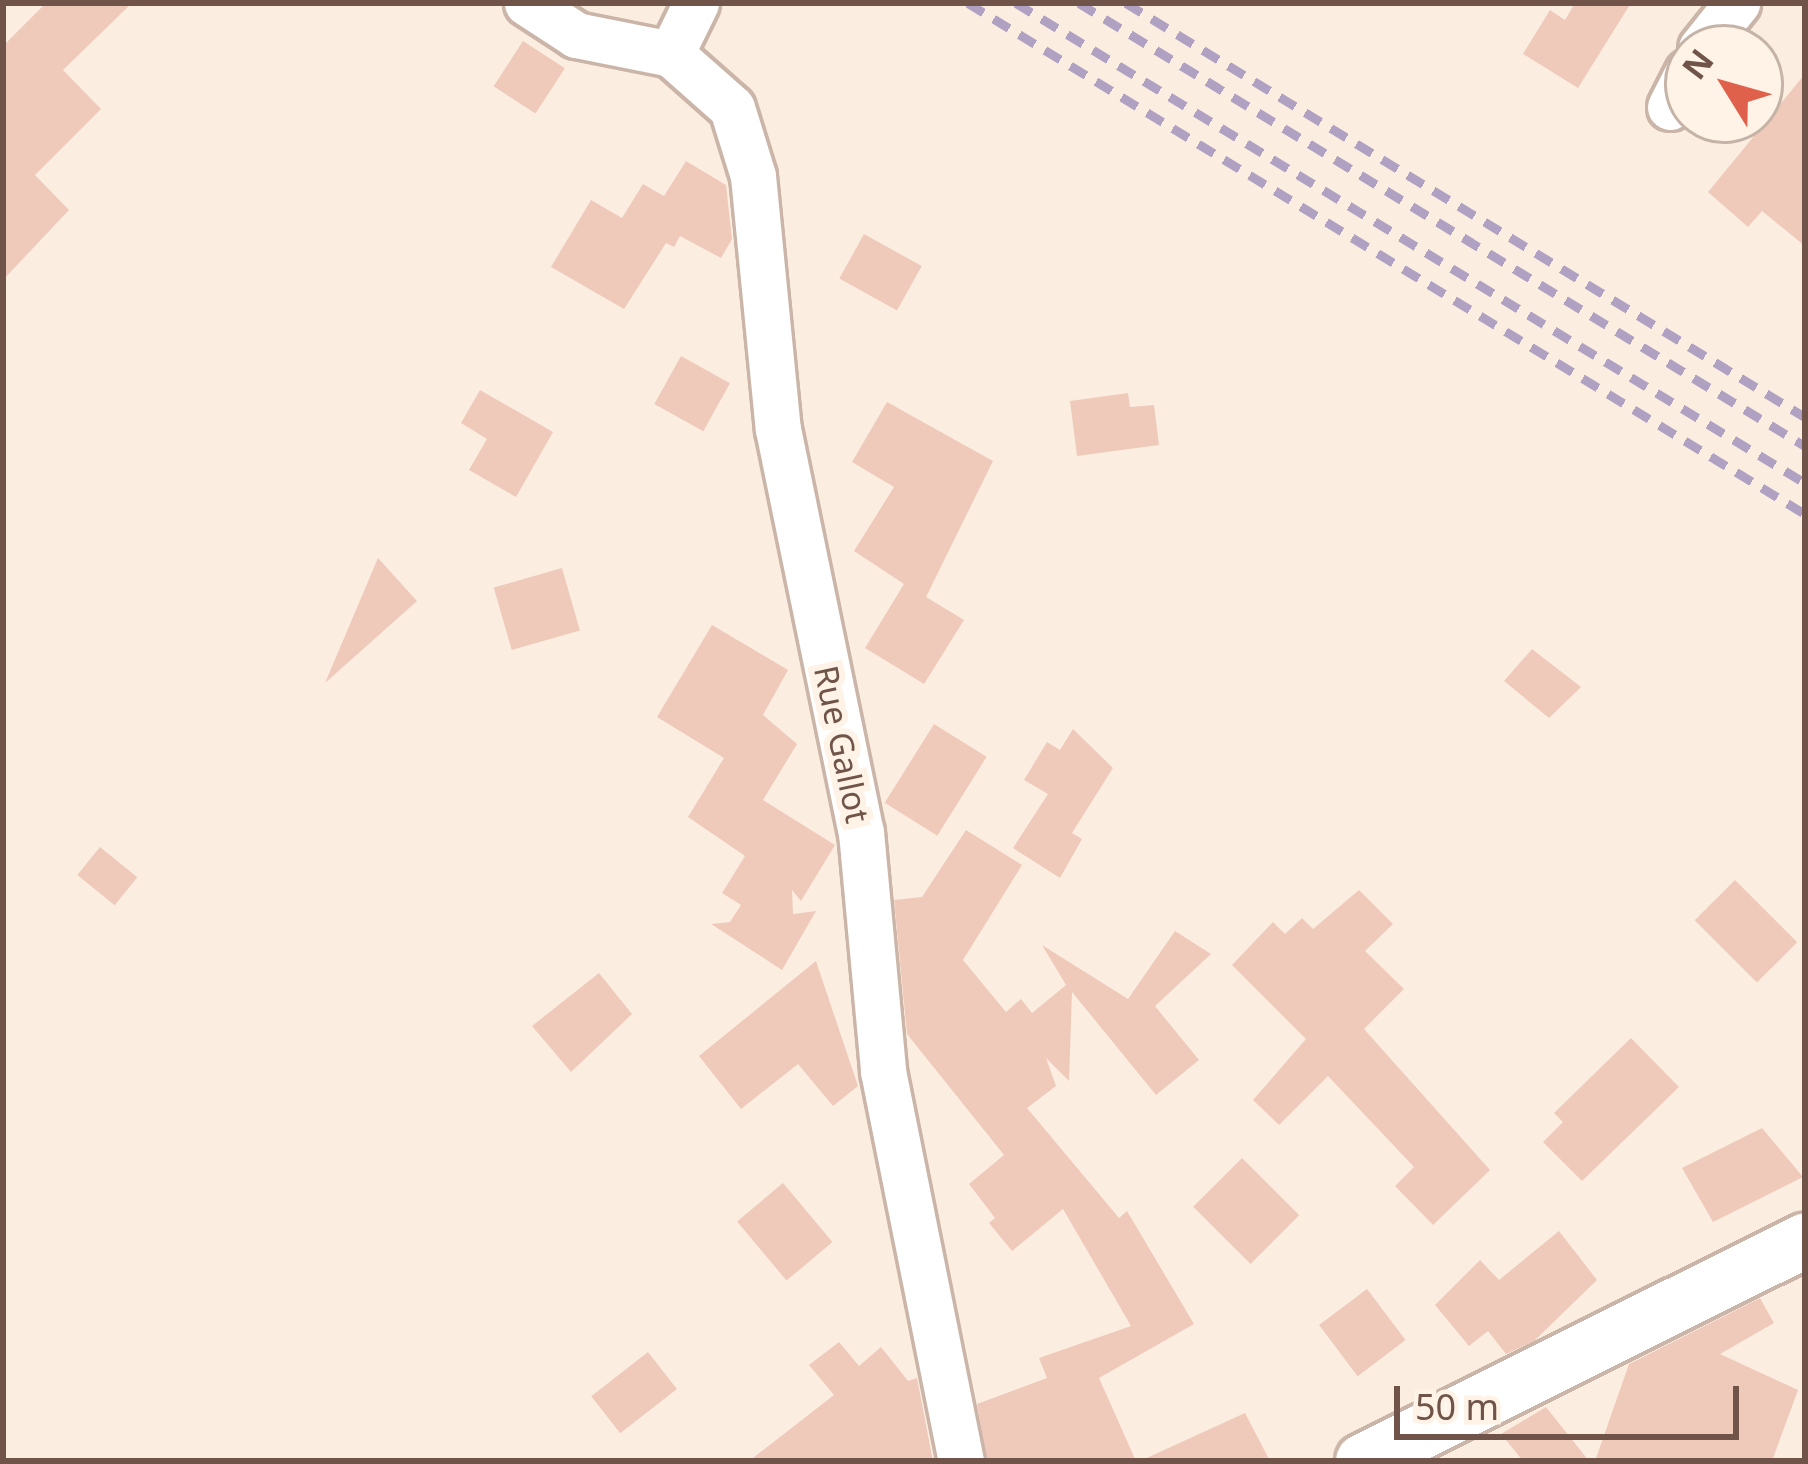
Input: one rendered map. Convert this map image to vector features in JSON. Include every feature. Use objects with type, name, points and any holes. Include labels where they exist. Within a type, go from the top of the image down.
[{"type":"street","points":[[527,3],[576,35],[671,54],[696,3]]},
{"type":"street","name":"Rue Gallot","points":[[671,54],[732,108],[753,176],[778,429],[861,832],[883,1071],[961,1461]]},
{"type":"street","points":[[1363,1461],[1805,1241]]},
{"type":"building","points":[[46,3],[132,3],[63,70],[101,109],[35,175],[69,210],[3,280],[3,46]]},
{"type":"building","points":[[1575,3],[1631,3],[1578,88],[1523,54],[1550,10],[1565,20]]},
{"type":"building","points":[[523,41],[565,68],[536,114],[494,86]]},
{"type":"building","points":[[1805,74],[1805,246],[1762,211],[1748,227],[1708,192],[1747,144],[1784,144],[1784,100]]},
{"type":"building","points":[[686,161],[726,185],[732,239],[721,258],[680,236],[674,247],[666,243],[624,309],[551,267],[591,200],[622,218],[643,184],[664,196]]},
{"type":"building","points":[[864,234],[922,266],[897,311],[839,279]]},
{"type":"building","points":[[681,356],[730,383],[703,431],[654,404]]},
{"type":"building","points":[[480,390],[553,432],[516,497],[469,470],[487,439],[461,423]]},
{"type":"building","points":[[1128,393],[1130,407],[1154,405],[1159,445],[1077,456],[1070,401]]},
{"type":"building","points":[[887,402],[993,461],[926,597],[964,620],[924,684],[865,648],[904,584],[854,551],[894,487],[852,462]]},
{"type":"building","points":[[378,558],[417,601],[325,683]]},
{"type":"building","points":[[562,568],[580,630],[512,650],[494,588]]},
{"type":"building","points":[[712,625],[788,670],[763,715],[797,744],[763,800],[835,845],[801,901],[792,890],[793,914],[816,911],[782,970],[711,924],[730,922],[741,905],[722,893],[745,856],[688,817],[724,758],[657,717]]},
{"type":"building","points":[[1532,649],[1581,687],[1549,718],[1504,681]]},
{"type":"building","points":[[934,724],[987,757],[937,836],[885,803]]},
{"type":"building","points":[[1073,729],[1113,768],[1072,833],[1082,839],[1060,878],[1013,848],[1048,794],[1024,780],[1047,742],[1060,750]]},
{"type":"building","points":[[966,830],[1022,865],[963,960],[1006,1012],[1021,999],[1032,1013],[1066,985],[1042,945],[1128,999],[1175,931],[1211,954],[1155,1006],[1199,1060],[1156,1095],[1072,992],[1069,1081],[1046,1058],[1056,1086],[1027,1108],[1119,1218],[1127,1211],[1194,1324],[1099,1378],[1136,1461],[987,1461],[977,1404],[1047,1378],[1039,1358],[1131,1326],[1063,1209],[1012,1251],[989,1223],[995,1218],[969,1184],[1004,1155],[907,1034],[894,900],[922,897]]},
{"type":"building","points":[[100,847],[137,877],[115,905],[77,875]]},
{"type":"building","points":[[1735,880],[1797,942],[1757,983],[1695,920]]},
{"type":"building","points":[[1359,890],[1393,924],[1365,951],[1404,989],[1364,1029],[1490,1170],[1433,1225],[1395,1186],[1414,1167],[1328,1076],[1279,1125],[1253,1100],[1306,1039],[1232,965],[1273,922],[1285,934],[1302,918],[1313,929]]},
{"type":"building","points":[[816,961],[858,1086],[833,1106],[798,1064],[741,1109],[699,1056]]},
{"type":"building","points":[[599,973],[632,1014],[571,1072],[532,1026]]},
{"type":"building","points":[[1631,1038],[1679,1087],[1582,1181],[1543,1142],[1563,1122],[1554,1113]]},
{"type":"building","points":[[1762,1128],[1803,1177],[1713,1222],[1682,1168]]},
{"type":"building","points":[[1242,1158],[1299,1215],[1250,1264],[1193,1207]]},
{"type":"building","points":[[783,1183],[832,1242],[787,1281],[737,1222]]},
{"type":"building","points":[[1559,1231],[1597,1280],[1534,1341],[1506,1354],[1488,1331],[1469,1346],[1435,1305],[1480,1260],[1499,1280]]},
{"type":"building","points":[[1367,1289],[1406,1340],[1358,1376],[1319,1325]]},
{"type":"building","points":[[1760,1298],[1774,1323],[1720,1354],[1798,1390],[1772,1461],[1595,1461],[1629,1364]]},
{"type":"building","points":[[839,1342],[859,1366],[881,1347],[908,1381],[917,1378],[933,1461],[749,1461],[834,1395],[809,1365]]},
{"type":"building","points":[[648,1352],[677,1389],[620,1433],[591,1396]]},
{"type":"building","points":[[1546,1407],[1589,1461],[1523,1461],[1501,1434]]},
{"type":"building","points":[[1245,1413],[1270,1461],[1140,1461]]},
{"type":"railway","points":[[968,3],[1805,514]]},
{"type":"railway","points":[[1016,3],[1805,483]]},
{"type":"railway","points":[[1079,3],[1805,446]]},
{"type":"railway","points":[[1126,3],[1805,417]]}]
